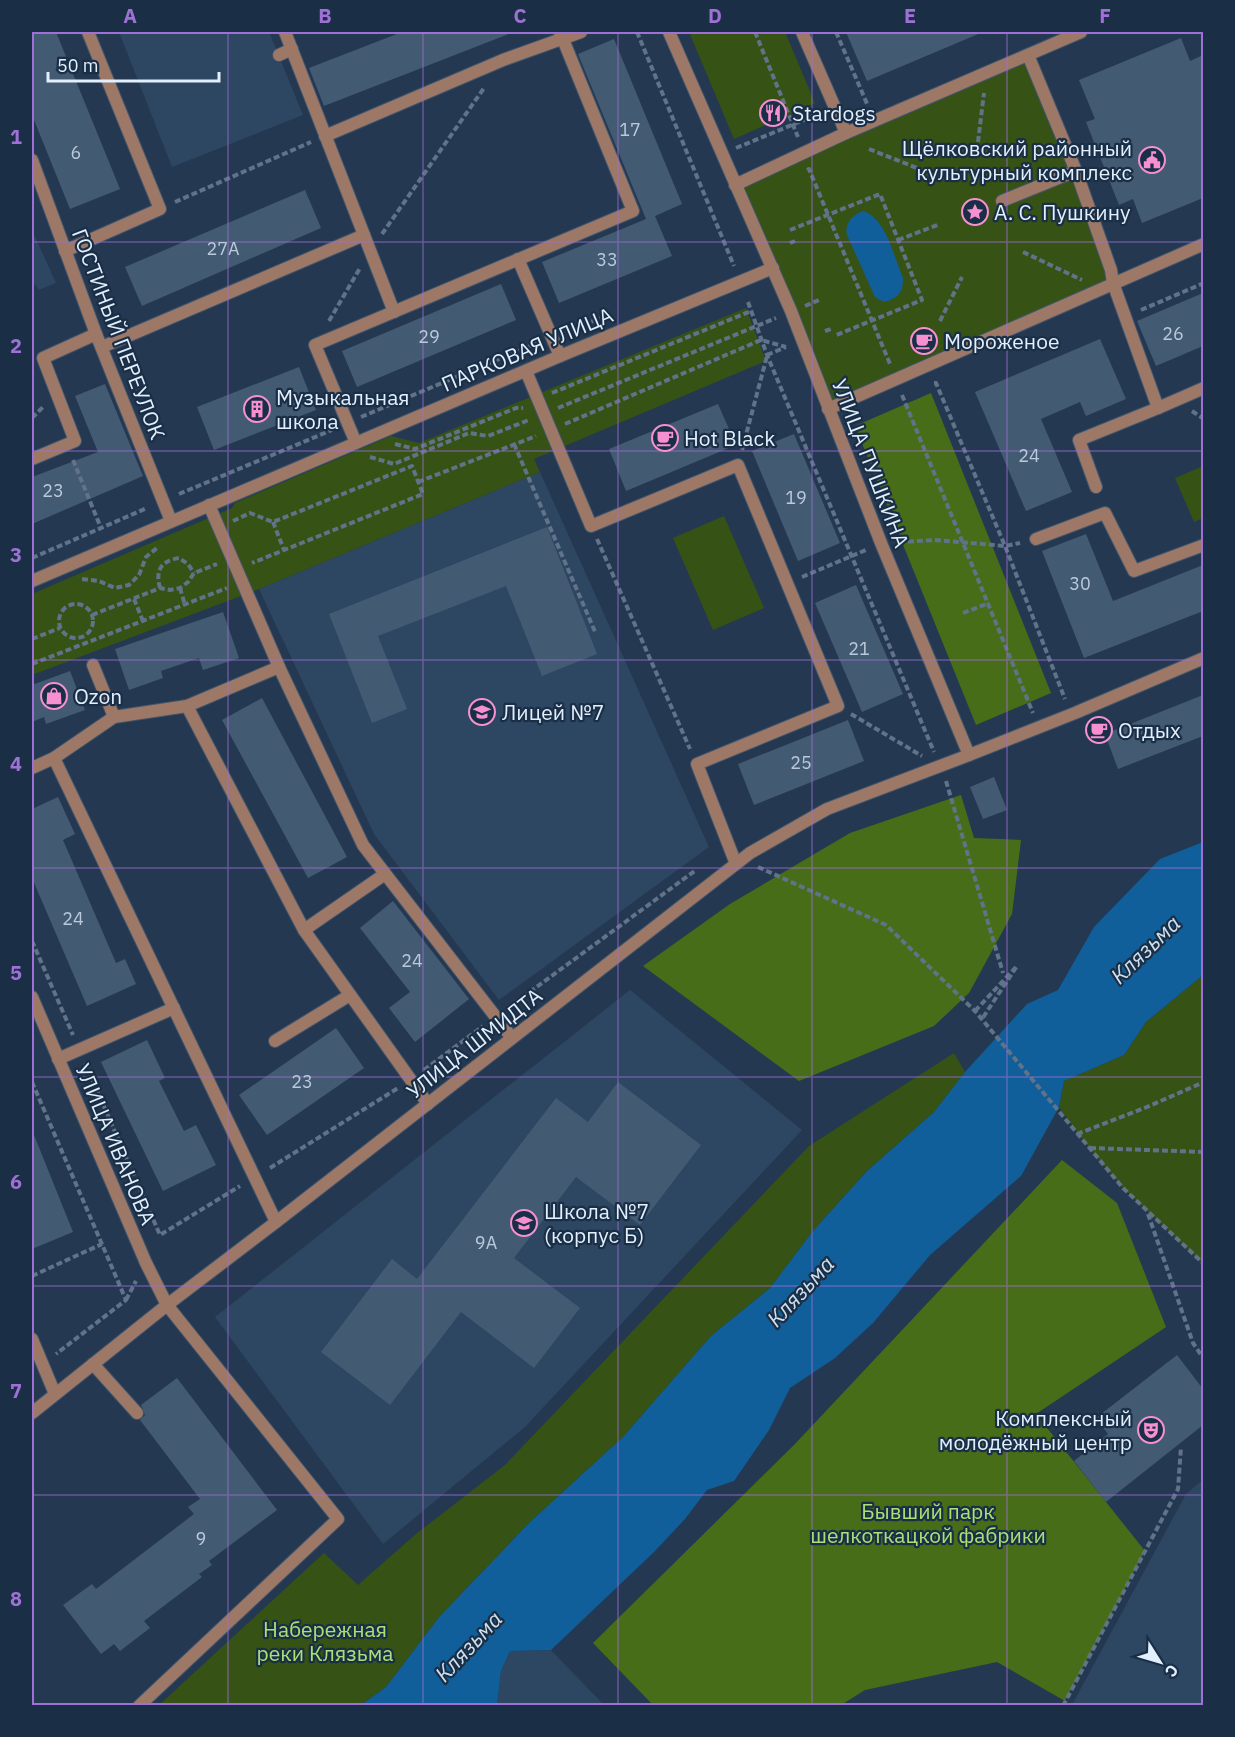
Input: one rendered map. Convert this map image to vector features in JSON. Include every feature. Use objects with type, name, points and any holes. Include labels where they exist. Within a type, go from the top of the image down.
[{"type":"street","points":[[65,251],[160,208],[88,32]]},
{"type":"street","points":[[285,32],[394,312]]},
{"type":"street","points":[[325,136],[561,35],[581,32]]},
{"type":"street","points":[[669,32],[722,154]]},
{"type":"street","points":[[802,32],[846,133]]},
{"type":"street","points":[[735,185],[846,133],[1081,32]]},
{"type":"street","points":[[356,443],[315,345],[633,212],[561,35]]},
{"type":"street","points":[[279,55],[292,49]]},
{"type":"street","points":[[1028,55],[1076,171],[1111,270],[1124,317],[1158,408]]},
{"type":"street","name":"УЛИЦА ПУШКИНА","points":[[722,154],[773,268],[881,543],[969,755]]},
{"type":"street","name":"ГОСТИНЫЙ ПЕРЕУЛОК","points":[[32,160],[35,179],[171,521]]},
{"type":"street","points":[[1002,201],[1076,171]]},
{"type":"street","points":[[102,346],[364,235]]},
{"type":"street","points":[[828,409],[1203,244]]},
{"type":"street","points":[[518,260],[560,356]]},
{"type":"street","name":"ПАРКОВАЯ УЛИЦА","points":[[32,581],[526,370],[773,268]]},
{"type":"street","points":[[32,459],[75,441],[43,358],[96,334]]},
{"type":"street","points":[[526,370],[591,526],[738,465],[838,706],[696,764],[736,864]]},
{"type":"street","points":[[1096,487],[1079,440],[1203,388]]},
{"type":"street","points":[[209,505],[279,667],[363,845],[512,1038]]},
{"type":"street","points":[[1036,539],[1105,513],[1134,571],[1203,545]]},
{"type":"street","name":"УЛИЦА ШМИДТА","points":[[32,1413],[167,1305],[750,853],[827,809],[1076,713],[1203,658]]},
{"type":"street","points":[[93,665],[114,717]]},
{"type":"street","points":[[32,768],[54,758],[114,717],[187,706],[279,667]]},
{"type":"street","points":[[187,706],[304,930],[428,1104]]},
{"type":"street","points":[[54,758],[276,1222]]},
{"type":"street","points":[[304,930],[385,874]]},
{"type":"street","points":[[275,1041],[350,995]]},
{"type":"street","name":"УЛИЦА ИВАНОВА","points":[[32,997],[146,1263],[167,1305],[338,1520],[139,1706]]},
{"type":"street","points":[[58,1059],[174,1008]]},
{"type":"street","points":[[32,1340],[55,1394]]},
{"type":"street","points":[[93,1364],[137,1413]]},
{"type":"path","points":[[637,32],[734,266],[724,270]]},
{"type":"path","points":[[755,32],[793,124]]},
{"type":"path","points":[[836,32],[874,122]]},
{"type":"path","points":[[315,345],[370,251],[503,60]]},
{"type":"path","points":[[978,142],[984,90],[1000,67]]},
{"type":"path","points":[[722,154],[835,108]]},
{"type":"path","points":[[160,208],[325,136]]},
{"type":"path","points":[[869,149],[917,168]]},
{"type":"path","points":[[801,172],[809,169],[829,215],[891,364],[883,367]]},
{"type":"path","points":[[790,230],[880,194],[922,300],[834,336]]},
{"type":"path","points":[[898,240],[940,224]]},
{"type":"path","points":[[1023,252],[1086,282]]},
{"type":"path","points":[[940,321],[962,277]]},
{"type":"path","points":[[1124,317],[1203,283]]},
{"type":"path","points":[[748,302],[767,355],[947,783],[1003,973]]},
{"type":"path","points":[[366,456],[394,464],[469,433],[488,436],[541,407],[751,311]]},
{"type":"path","points":[[32,558],[551,337],[616,312]]},
{"type":"path","points":[[388,443],[415,449],[516,408],[541,407],[756,325]]},
{"type":"path","points":[[825,331],[831,329]]},
{"type":"path","points":[[418,482],[550,430],[761,340],[786,347],[767,355]]},
{"type":"path","points":[[738,465],[767,355]]},
{"type":"path","points":[[936,382],[1066,699],[1055,704]]},
{"type":"path","points":[[902,395],[1034,714]]},
{"type":"path","points":[[66,444],[101,528]]},
{"type":"path","points":[[514,444],[596,634]]},
{"type":"path","points":[[92,615],[160,588],[170,590],[180,588],[194,573],[284,550],[423,494],[412,466],[273,522],[250,513],[217,524]]},
{"type":"path","points":[[217,524],[239,511],[242,517]]},
{"type":"path","points":[[273,522],[284,550]]},
{"type":"path","points":[[591,526],[696,764]]},
{"type":"path","points":[[788,583],[881,543],[935,540],[1005,546],[1036,539]]},
{"type":"path","points":[[71,583],[81,579],[99,580],[115,588],[129,585],[139,575],[146,557],[162,544]]},
{"type":"path","points":[[160,588],[157,577],[160,568],[168,560],[179,558],[188,564],[194,573]]},
{"type":"path","points":[[32,664],[242,582]]},
{"type":"path","points":[[180,588],[185,605]]},
{"type":"path","points":[[134,599],[142,621]]},
{"type":"path","points":[[963,613],[989,603]]},
{"type":"path","points":[[70,606],[83,606],[92,615],[92,628],[82,637],[70,637],[60,628],[61,615],[70,606]]},
{"type":"path","points":[[32,639],[60,628]]},
{"type":"path","points":[[838,706],[924,757]]},
{"type":"path","points":[[32,941],[160,1235],[389,1095],[701,867]]},
{"type":"path","points":[[758,867],[886,925],[975,1011],[1123,1188],[1203,1264]]},
{"type":"path","points":[[975,1011],[1017,966],[982,1019]]},
{"type":"path","points":[[32,1082],[126,1300],[42,1365]]},
{"type":"path","points":[[1077,1134],[1203,1082]]},
{"type":"path","points":[[1089,1148],[1203,1152]]},
{"type":"path","points":[[1148,1213],[1193,1343],[1203,1359]]},
{"type":"path","points":[[32,1276],[102,1244]]},
{"type":"path","points":[[1063,1706],[1178,1489],[1181,1447]]},
{"type":"shaded area","points":[[119,32],[269,32],[303,115],[172,167]]},
{"type":"shaded area","points":[[32,230],[56,283],[39,290],[35,284],[32,286]]},
{"type":"shaded area","name":"Лицей №7","points":[[540,472],[709,847],[499,1000],[374,834],[259,589]]},
{"type":"shaded area","name":"Школа №7 (корпус Б)","points":[[630,990],[802,1130],[525,1427],[383,1544],[215,1317]]},
{"type":"shaded area","points":[[1203,1480],[1203,1705],[1072,1705],[1186,1494]]},
{"type":"shaded area","points":[[551,1650],[604,1705],[497,1706],[501,1671],[510,1651]]},
{"type":"green space","points":[[689,32],[785,32],[815,103],[734,139]]},
{"type":"green space","points":[[1028,55],[1113,283],[828,409],[735,185]]},
{"type":"green space","points":[[746,308],[766,361],[534,459],[540,472],[259,589],[32,675],[32,594],[232,508],[235,503],[391,436],[419,443]]},
{"type":"green space","points":[[931,393],[1051,693],[976,725],[855,426]]},
{"type":"green space","points":[[1203,466],[1203,518],[1194,522],[1175,478]]},
{"type":"green space","points":[[724,516],[764,608],[713,630],[673,538]]},
{"type":"green space","points":[[961,795],[974,838],[1021,840],[1012,914],[969,993],[934,1026],[799,1081],[643,966],[730,904],[850,833]]},
{"type":"green space","points":[[1203,975],[1203,1264],[1123,1188],[1089,1148],[1059,1107],[1064,1081],[1124,1055],[1146,1022]]},
{"type":"green space","name":"Набережная реки Клязьма","points":[[954,1053],[965,1072],[934,1112],[867,1171],[813,1231],[770,1288],[711,1336],[623,1437],[530,1522],[440,1616],[386,1687],[361,1705],[158,1706],[324,1553],[358,1585],[416,1534],[505,1465],[809,1146]]},
{"type":"green space","name":"Бывший парк шелкоткацкой фабрики","points":[[1062,1160],[1117,1203],[1166,1327],[1036,1414],[1145,1551],[1065,1701],[997,1662],[865,1690],[841,1705],[653,1705],[593,1643],[794,1445]]},
{"type":"water","points":[[863,211],[878,221],[903,278],[899,294],[884,302],[875,297],[846,231],[850,220]]},
{"type":"water","name":"Клязьма","points":[[1203,842],[1203,975],[1146,1022],[1124,1055],[1064,1081],[1059,1107],[1021,1176],[930,1255],[873,1323],[835,1358],[790,1388],[769,1430],[734,1481],[707,1490],[685,1519],[654,1552],[551,1650],[510,1651],[501,1671],[497,1705],[361,1705],[386,1687],[440,1616],[530,1522],[623,1437],[711,1336],[770,1288],[813,1231],[867,1171],[934,1112],[965,1072],[1027,1004],[1058,990],[1094,927],[1160,859]]},
{"type":"building","points":[[32,32],[56,32],[120,189],[70,209],[32,115]]},
{"type":"building","points":[[402,32],[511,33],[324,106],[309,68]]},
{"type":"building","points":[[846,32],[983,32],[867,81]]},
{"type":"building","name":"Щёлковский районный культурный комплекс","points":[[1181,38],[1190,61],[1203,55],[1203,198],[1142,223],[1133,199],[1119,205],[1086,122],[1095,119],[1079,80]]},
{"type":"building","points":[[614,39],[682,204],[655,216],[672,256],[559,303],[542,262],[646,219],[578,54]]},
{"type":"building","points":[[305,190],[321,228],[142,306],[125,267]]},
{"type":"building","points":[[501,284],[516,320],[357,387],[342,351]]},
{"type":"building","points":[[1203,293],[1203,346],[1156,366],[1137,321]]},
{"type":"building","points":[[1100,339],[1126,399],[1086,416],[1080,402],[1041,419],[1072,492],[1026,511],[975,392]]},
{"type":"building","name":"Музыкальная школа","points":[[299,367],[316,410],[214,450],[197,407]]},
{"type":"building","points":[[105,384],[143,476],[32,524],[32,477],[98,452],[75,396]]},
{"type":"building","points":[[718,404],[736,445],[626,491],[609,449]]},
{"type":"building","points":[[794,434],[840,543],[798,561],[752,451]]},
{"type":"building","points":[[547,527],[597,654],[542,676],[506,586],[378,636],[407,709],[372,723],[329,614]]},
{"type":"building","points":[[1086,534],[1113,601],[1203,565],[1203,611],[1084,658],[1042,551]]},
{"type":"building","points":[[856,585],[903,694],[862,712],[815,603]]},
{"type":"building","points":[[223,612],[239,658],[203,670],[199,658],[161,671],[163,678],[129,690],[115,649]]},
{"type":"building","points":[[70,671],[85,710],[46,724],[44,717],[32,722],[32,685]]},
{"type":"building","points":[[1203,695],[1203,736],[1118,769],[1105,734]]},
{"type":"building","points":[[262,698],[347,857],[308,878],[222,720]]},
{"type":"building","points":[[848,720],[864,761],[754,805],[738,764]]},
{"type":"building","points":[[994,777],[1007,810],[983,819],[970,787]]},
{"type":"building","points":[[58,797],[75,834],[63,840],[116,963],[125,959],[136,984],[87,1006],[32,878],[32,809]]},
{"type":"building","points":[[393,901],[469,999],[415,1042],[389,1008],[410,992],[360,928]]},
{"type":"building","points":[[336,1028],[364,1068],[267,1135],[239,1095]]},
{"type":"building","points":[[147,1040],[165,1078],[159,1081],[184,1131],[196,1125],[216,1165],[163,1191],[101,1062]]},
{"type":"building","points":[[618,1082],[701,1145],[640,1225],[576,1177],[514,1258],[580,1308],[534,1368],[461,1312],[390,1405],[321,1352],[392,1259],[417,1279],[556,1098],[588,1122]]},
{"type":"building","points":[[32,1130],[73,1232],[32,1249]]},
{"type":"building","name":"Комплексный молодёжный центр","points":[[1177,1355],[1203,1389],[1203,1425],[1106,1502],[1074,1461],[1108,1434],[1096,1418]]},
{"type":"building","points":[[177,1378],[277,1510],[209,1561],[212,1565],[199,1574],[202,1577],[144,1621],[150,1628],[120,1651],[114,1644],[101,1654],[63,1605],[92,1584],[96,1589],[194,1514],[188,1507],[200,1499],[140,1420],[145,1415],[141,1405]]},
{"type":"place","name":"Stardogs","points":[[773,113]]},
{"type":"place","name":"Щёлковский районный культурный комплекс","points":[[1152,160]]},
{"type":"place","name":"А. С. Пушкину","points":[[975,212]]},
{"type":"place","name":"Мороженое","points":[[924,341]]},
{"type":"place","name":"Музыкальная школа","points":[[257,409]]},
{"type":"place","name":"Hot Black","points":[[665,438]]},
{"type":"place","name":"Ozon","points":[[54,696]]},
{"type":"place","name":"Лицей №7","points":[[482,712]]},
{"type":"place","name":"Отдых","points":[[1099,730]]},
{"type":"place","name":"Школа №7 (корпус Б)","points":[[524,1223]]},
{"type":"place","name":"Комплексный молодёжный центр","points":[[1151,1430]]}]
